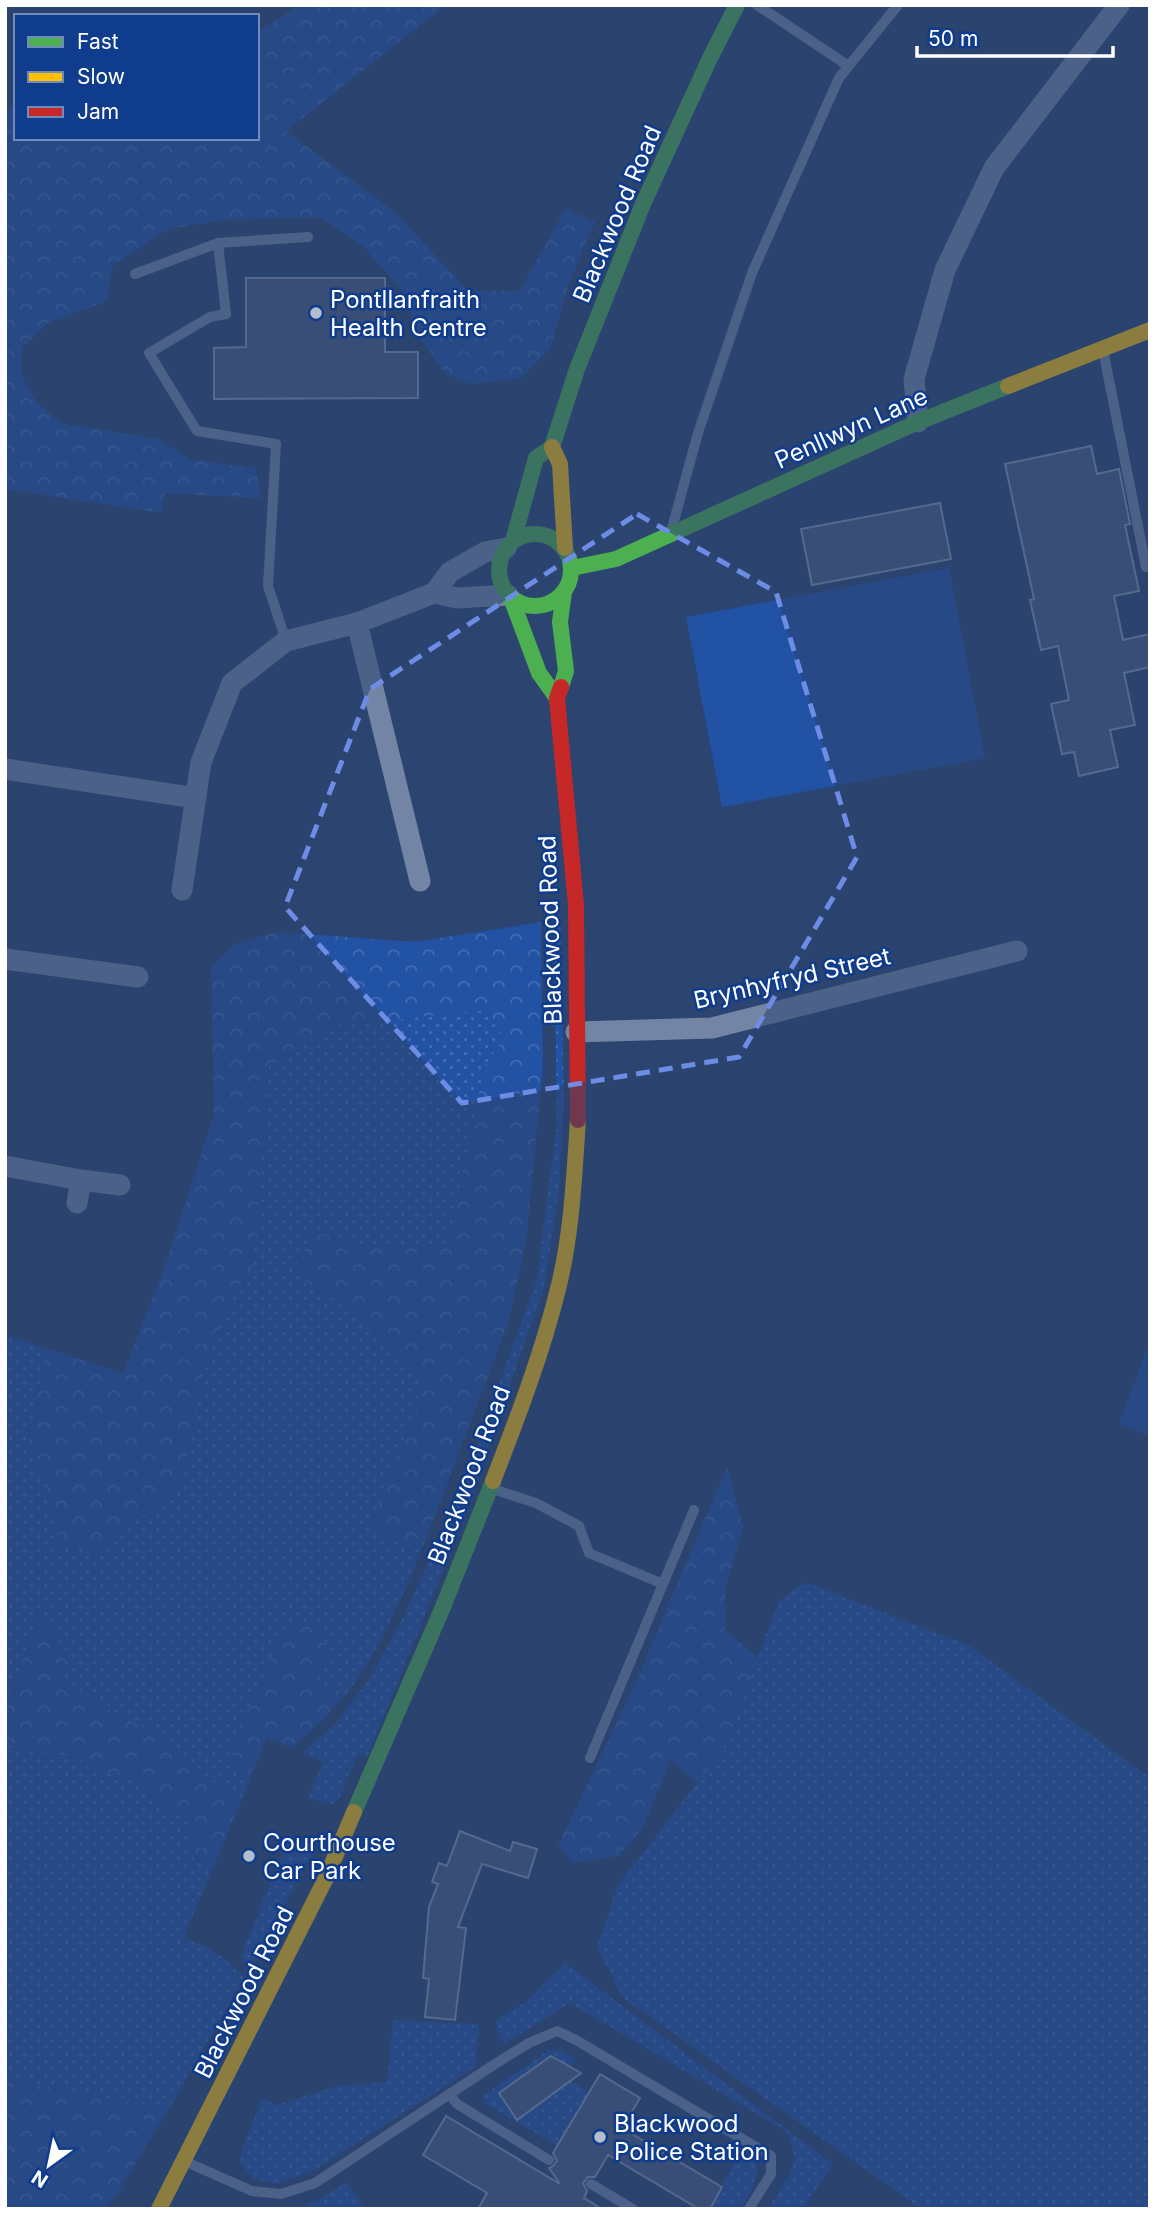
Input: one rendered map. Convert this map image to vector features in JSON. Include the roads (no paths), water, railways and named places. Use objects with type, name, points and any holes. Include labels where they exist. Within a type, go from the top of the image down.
[{"type":"main road","name":"Blackwood Road","points":[[510,544],[536,458],[552,447],[577,369],[643,204],[737,5]]},
{"type":"main road","name":"Penllwyn Lane","points":[[572,568],[616,559],[918,422],[1150,330]]},
{"type":"main road","points":[[552,447],[560,464],[565,548],[572,568],[570,581],[564,592],[545,605],[522,604],[510,596],[499,577],[499,567],[510,544],[526,534],[541,533],[554,538],[565,548]]},
{"type":"main road","name":"Blackwood Road","points":[[159,2209],[326,1878],[491,1488],[519,1413],[558,1289],[572,1211],[578,1112],[576,905],[557,698],[566,671],[560,622],[564,592]]},
{"type":"main road","name":"Blackwood Road","points":[[510,596],[539,673],[557,698]]},
{"type":"street","points":[[918,422],[914,380],[950,259],[994,168],[1119,5]]},
{"type":"street","points":[[182,890],[201,762],[232,683],[286,641],[358,623],[435,593],[450,572],[485,552],[510,544]]},
{"type":"street","points":[[435,593],[457,598],[510,596]]},
{"type":"street","points":[[358,623],[420,881]]},
{"type":"street","points":[[5,769],[197,798]]},
{"type":"street","name":"Brynhyfryd Street","points":[[576,1032],[712,1028],[1017,951]]},
{"type":"street","points":[[5,959],[138,978]]},
{"type":"street","points":[[5,1166],[120,1185]]},
{"type":"street","points":[[77,1203],[81,1180]]},
{"type":"lane","points":[[757,5],[847,65]]},
{"type":"lane","points":[[670,534],[698,433],[751,273],[839,78],[898,5]]},
{"type":"lane","points":[[135,274],[218,243],[308,237]]},
{"type":"lane","points":[[218,243],[226,314],[210,317],[149,353],[197,431],[276,444],[268,586],[286,641]]},
{"type":"lane","points":[[1103,349],[1146,568]]},
{"type":"lane","points":[[491,1488],[536,1503],[579,1526],[589,1553],[663,1584]]},
{"type":"lane","points":[[590,1758],[694,1510]]},
{"type":"lane","points":[[184,2161],[252,2191],[281,2194],[315,2183],[495,2064],[529,2043],[557,2031],[771,2156],[771,2174],[748,2209]]},
{"type":"lane","points":[[450,2095],[457,2104],[549,2160]]},
{"type":"lane","points":[[591,2184],[633,2209]]},
{"type":"place","name":"Pontllanfraith Health Centre","points":[[316,313]]},
{"type":"place","name":"Courthouse Car Park","points":[[249,1856]]},
{"type":"place","name":"Blackwood Police Station","points":[[600,2137]]}]
